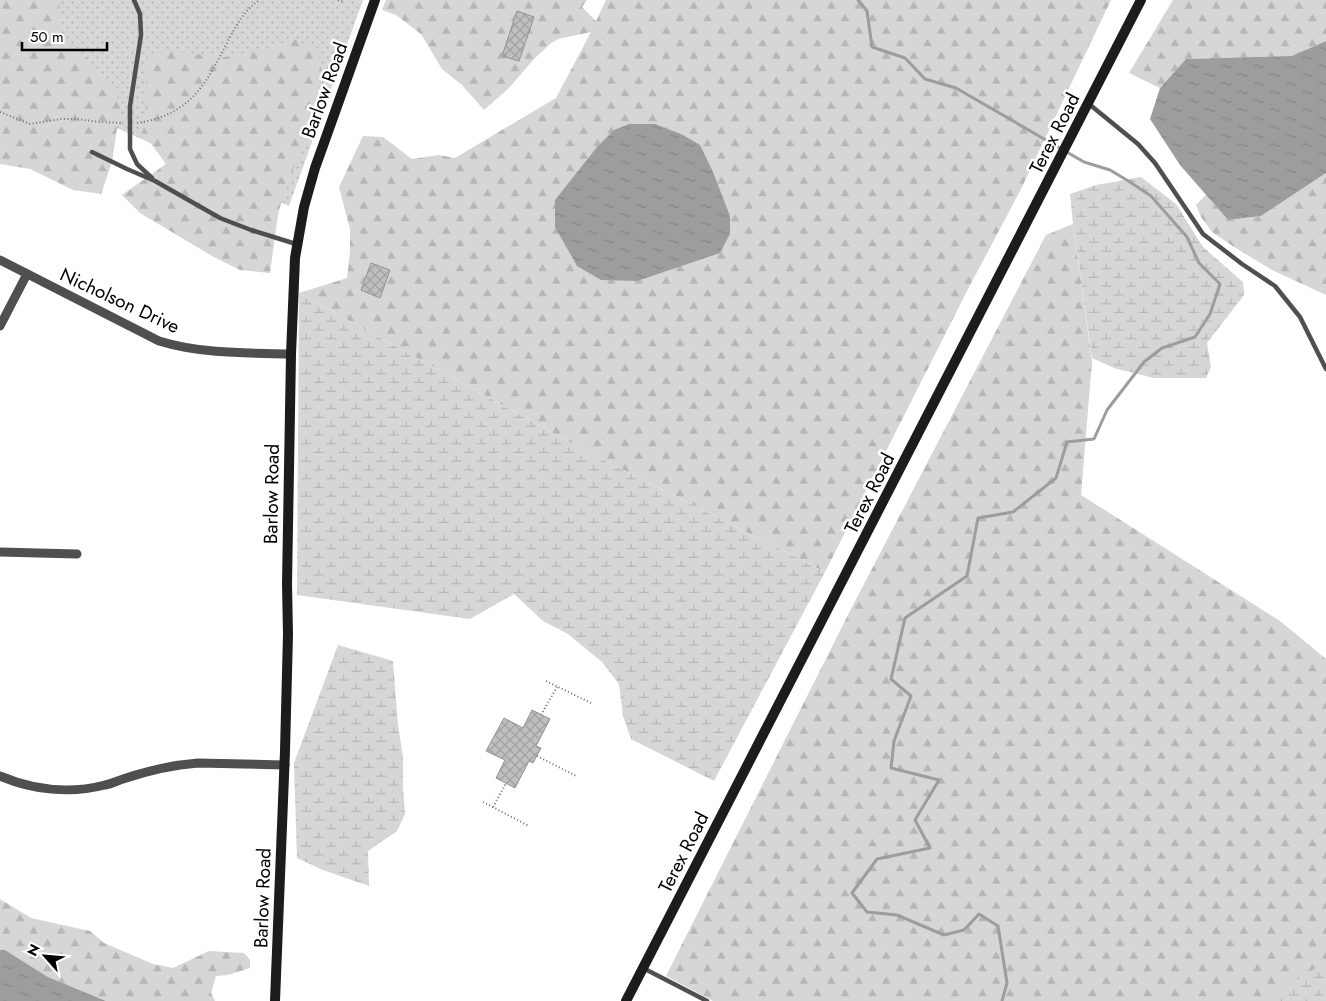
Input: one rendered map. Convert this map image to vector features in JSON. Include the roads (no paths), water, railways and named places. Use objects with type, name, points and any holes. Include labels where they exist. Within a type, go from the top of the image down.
[{"type":"main road","name":"Barlow Road","points":[[275,1001],[285,765],[293,284],[304,208],[315,168],[375,0]]},
{"type":"main road","name":"Terex Road","points":[[626,1001],[1142,0]]},
{"type":"street","name":"Nicholson Drive","points":[[0,260],[159,341],[173,346],[206,351],[291,354]]},
{"type":"street","points":[[0,326],[27,274]]},
{"type":"street","points":[[0,552],[77,554]]},
{"type":"street","points":[[0,776],[30,787],[56,790],[104,786],[164,767],[184,764],[285,765]]},
{"type":"lane","points":[[134,0],[140,14],[141,35],[129,123],[130,149],[137,164],[155,181]]},
{"type":"lane","points":[[1088,103],[1144,150],[1204,234],[1249,270],[1275,286],[1300,317],[1326,369]]},
{"type":"lane","points":[[92,152],[127,170],[155,181],[220,218],[251,230],[298,244]]},
{"type":"lane","points":[[643,968],[707,1001]]},
{"type":"water","points":[[1326,41],[1326,173],[1261,216],[1228,220],[1180,165],[1150,119],[1160,88],[1186,59],[1292,56]]},
{"type":"water","points":[[629,124],[655,124],[683,135],[700,145],[730,216],[730,234],[720,253],[637,281],[601,280],[577,266],[555,227],[555,200],[597,147],[614,130]]},
{"type":"water","points":[[0,950],[5,950],[48,977],[106,1001],[0,1001]]},
{"type":"waterway","points":[[858,0],[867,11],[872,47],[905,58],[925,79],[956,88],[1084,162],[1110,170],[1151,196],[1187,237],[1199,263],[1220,284],[1210,314],[1195,337],[1162,348],[1144,362],[1107,410],[1094,439],[1067,442],[1056,478],[1013,512],[978,518],[967,576],[905,618],[891,679],[911,696],[894,741],[891,768],[939,780],[915,820],[930,848],[877,859],[852,893],[867,912],[897,915],[944,935],[964,930],[979,914],[998,926],[1007,983],[1002,1001]]}]
